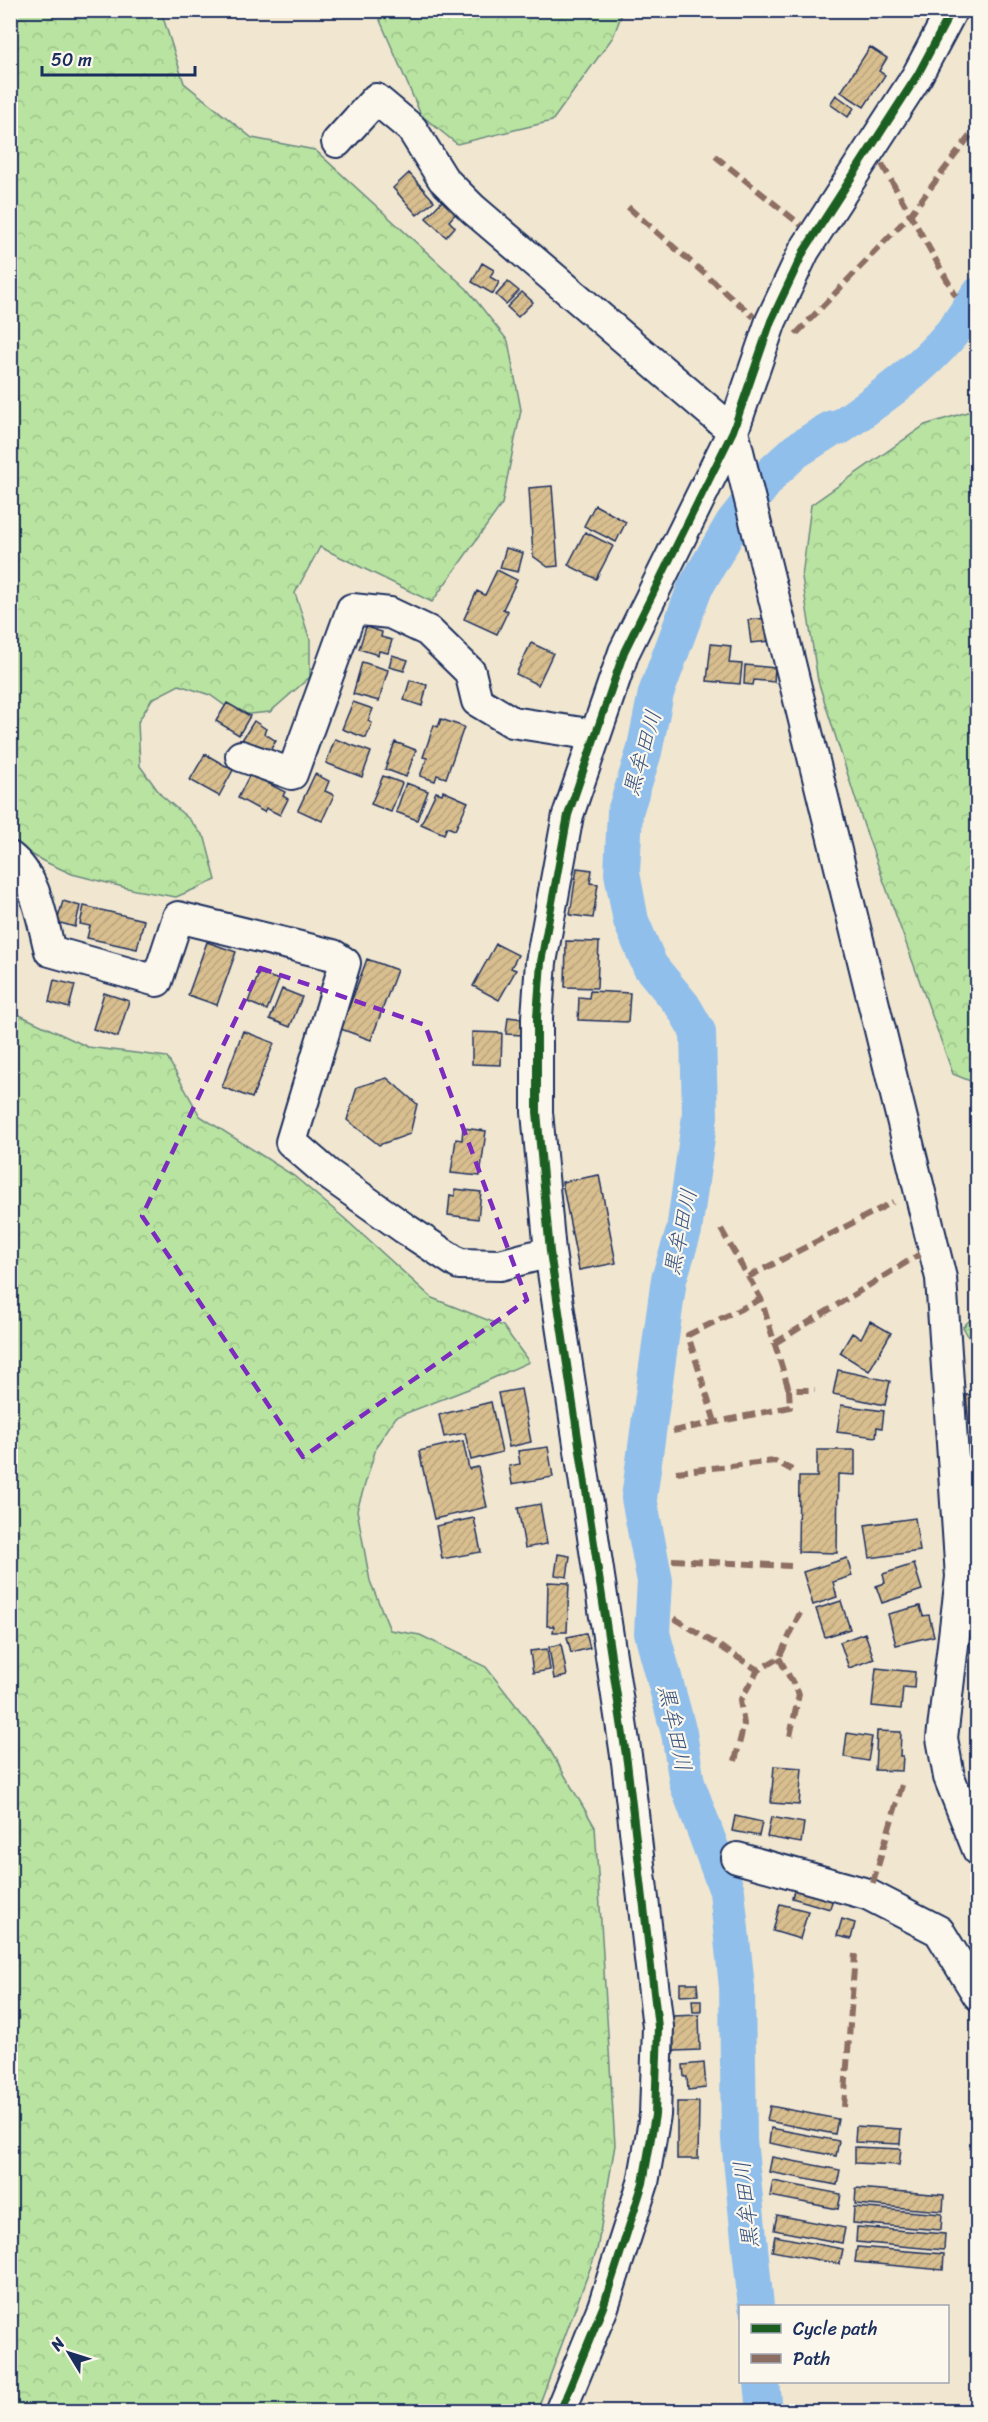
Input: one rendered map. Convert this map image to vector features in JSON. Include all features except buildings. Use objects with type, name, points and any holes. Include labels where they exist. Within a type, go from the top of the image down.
[{"type":"street","points":[[560,2412],[603,2307],[643,2182],[655,2115],[658,2027],[627,1762],[550,1252],[537,1112],[537,1017],[541,962],[568,815],[624,652],[733,431],[771,321],[804,251],[917,76],[952,10]]},
{"type":"street","points":[[337,142],[376,99],[412,129],[443,179],[473,209],[733,431],[942,1278],[961,1577],[942,1738],[949,1777],[978,1850]]},
{"type":"street","points":[[241,756],[292,774],[352,609],[390,613],[428,632],[470,672],[477,701],[512,722],[595,735]]},
{"type":"street","points":[[10,857],[18,863],[36,895],[50,951],[157,981],[178,917],[333,955],[345,963],[291,1142],[328,1174],[459,1264],[500,1264],[550,1252]]},
{"type":"street","points":[[737,1858],[867,1894],[939,1931],[978,1995]]},
{"type":"highlighted area","points":[[260,968],[425,1025],[527,1300],[303,1457],[142,1216]]},
{"type":"green space","points":[[11,11],[161,11],[184,83],[252,138],[315,150],[467,289],[508,341],[521,410],[502,504],[432,602],[320,547],[295,593],[310,640],[310,677],[270,712],[238,715],[210,695],[179,685],[152,699],[138,722],[140,766],[161,795],[189,819],[205,838],[216,880],[176,897],[135,890],[72,874],[43,861],[11,842]]},
{"type":"green space","points":[[376,11],[623,11],[613,37],[552,121],[457,144],[421,115]]},
{"type":"green space","points":[[978,409],[977,1084],[953,1074],[865,829],[818,681],[802,577],[811,505],[925,425]]},
{"type":"green space","points":[[11,1011],[88,1047],[167,1057],[200,1116],[294,1176],[432,1298],[503,1326],[529,1362],[471,1388],[396,1417],[377,1445],[357,1510],[370,1581],[390,1630],[420,1635],[486,1667],[547,1745],[595,1827],[615,2145],[597,2250],[537,2411],[11,2411]]},
{"type":"green space","points":[[977,1313],[977,1352],[963,1327]]},
{"type":"waterway","name":"黒牟田川","points":[[756,2305],[739,2140],[737,1987],[727,1891],[687,1783],[679,1733],[652,1633],[655,1581],[639,1498],[669,1279],[684,1231],[700,1116],[698,1032],[683,1006],[650,966],[631,921],[622,873],[625,812],[644,752],[656,693],[695,588],[733,523],[773,472],[796,451],[832,428],[840,427],[926,360],[955,329],[978,295]]},
{"type":"waterway","name":"黒牟田川","points":[[762,2383],[765,2412]]},
{"type":"marked path","points":[[796,334],[910,215],[978,125]]},
{"type":"marked path","points":[[715,156],[801,225]]},
{"type":"marked path","points":[[882,164],[956,296]]},
{"type":"marked path","points":[[628,207],[754,317]]},
{"type":"marked path","points":[[748,1277],[893,1202]]},
{"type":"marked path","points":[[721,1229],[761,1299],[789,1390]]},
{"type":"marked path","points":[[775,1343],[920,1254]]},
{"type":"marked path","points":[[715,1422],[688,1335],[761,1299]]},
{"type":"marked path","points":[[673,1431],[790,1407],[789,1390],[815,1390]]},
{"type":"marked path","points":[[676,1472],[775,1461],[792,1470]]},
{"type":"marked path","points":[[672,1560],[791,1566]]},
{"type":"marked path","points":[[674,1618],[758,1670],[779,1658],[800,1613]]},
{"type":"marked path","points":[[779,1658],[799,1694],[789,1741]]},
{"type":"marked path","points":[[735,1761],[744,1724],[740,1701],[758,1670]]},
{"type":"marked path","points":[[873,1883],[902,1785]]},
{"type":"marked path","points":[[844,2107],[855,1954]]},
{"type":"cycle path","points":[[560,2412],[603,2307],[643,2183],[655,2115],[658,2027],[627,1762],[550,1252],[537,1112],[537,1017],[541,962],[568,815],[624,652],[733,431],[771,321],[804,251],[917,76],[952,10]]}]
